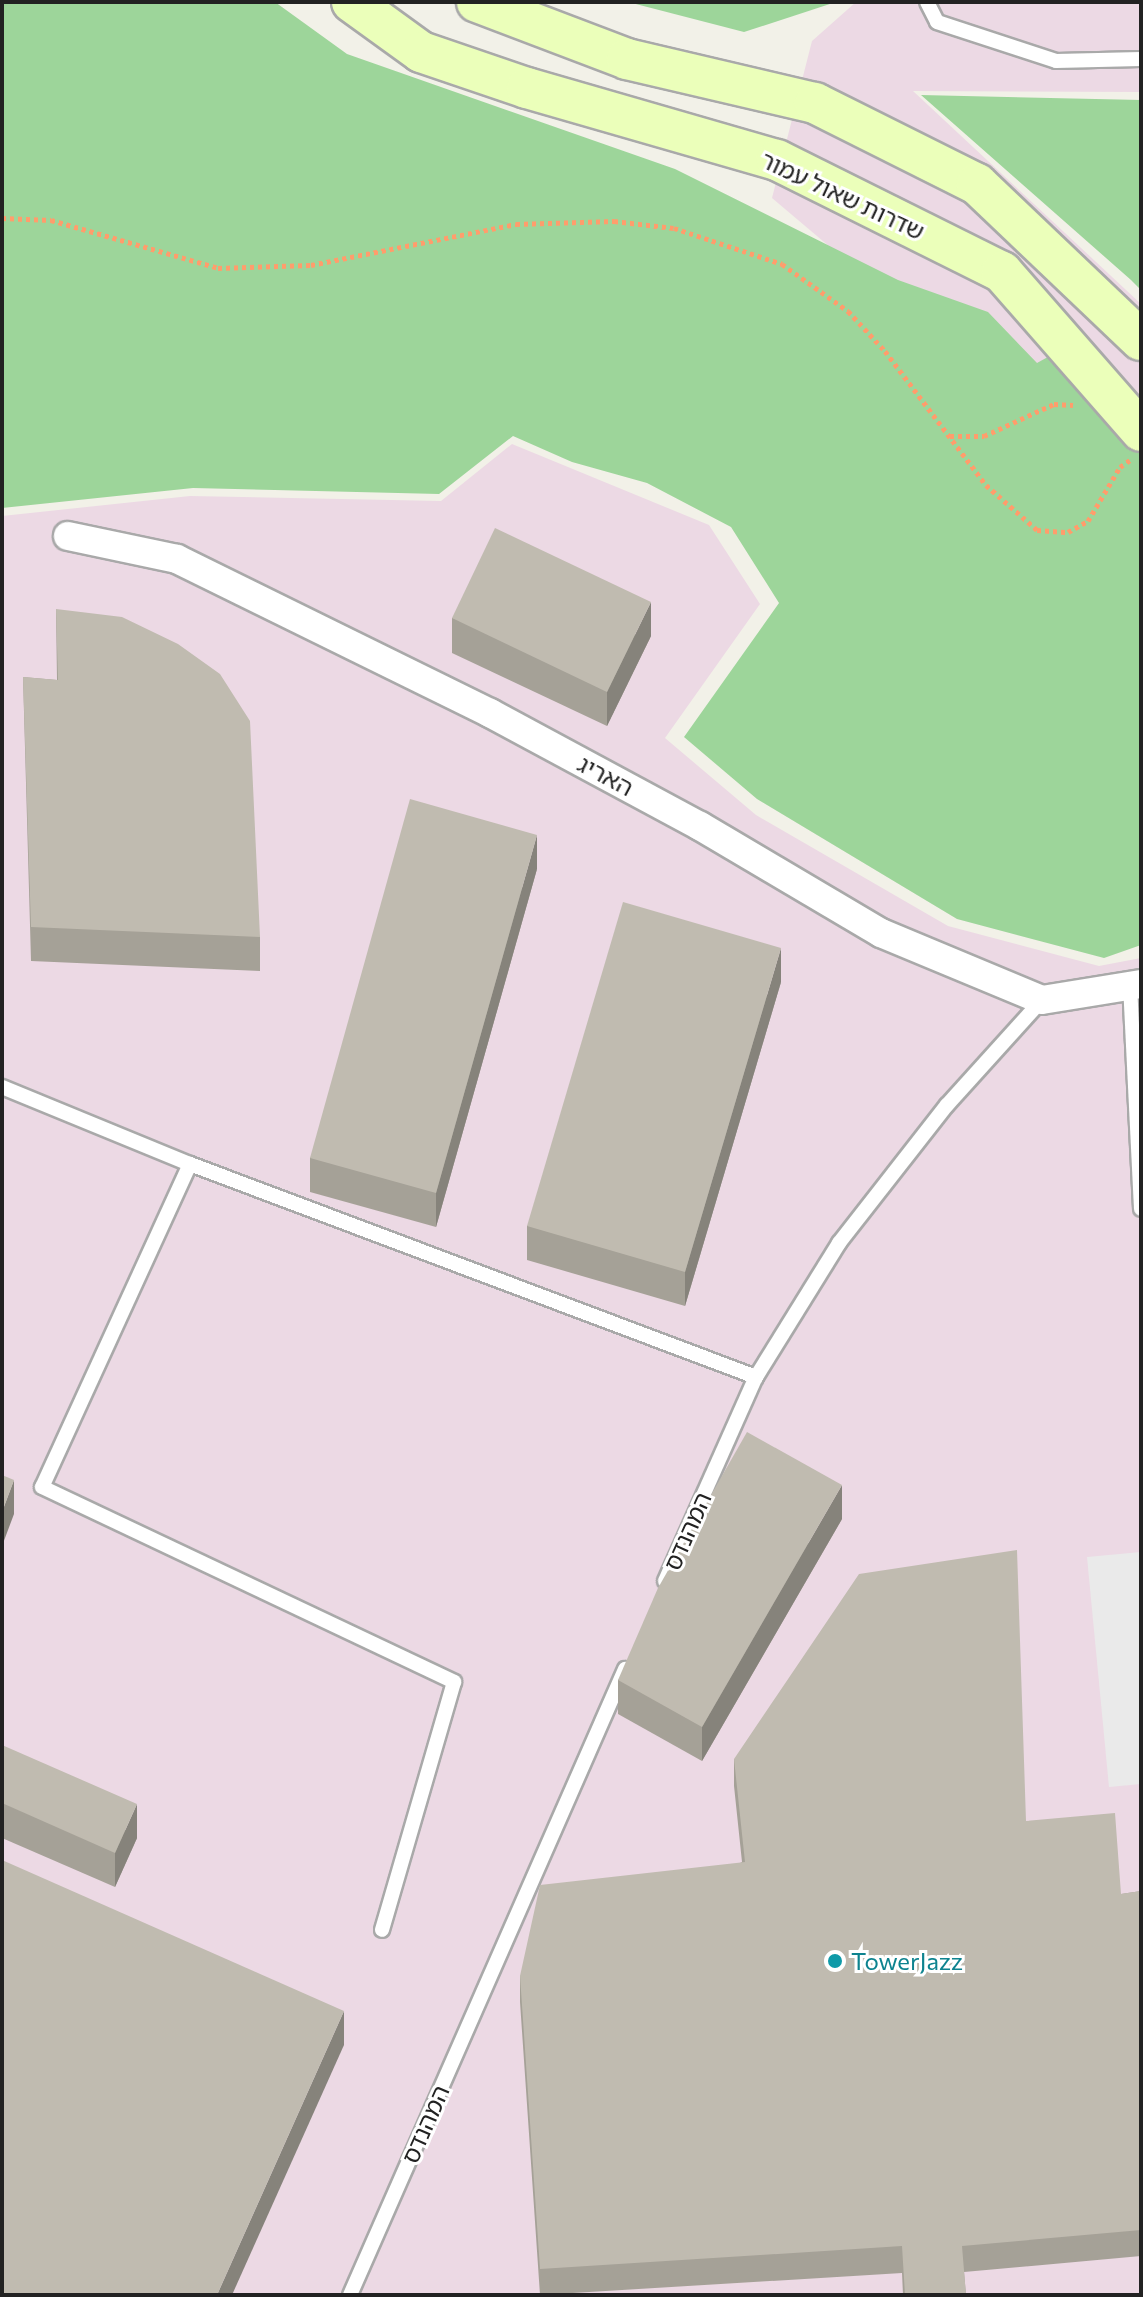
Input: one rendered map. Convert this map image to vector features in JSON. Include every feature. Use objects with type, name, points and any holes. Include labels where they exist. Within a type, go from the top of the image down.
[{"type":"street","name":"שדרות שאול עמור","points":[[352,2],[421,52],[527,88],[777,160],[1002,272],[1141,431]]},
{"type":"street","points":[[477,2],[627,59],[815,103],[977,184],[1141,340]]},
{"type":"street","name":"האריג","points":[[68,536],[177,559],[504,721],[700,826],[881,933],[1042,1000]]},
{"type":"street","points":[[1042,1000],[1135,984]]},
{"type":"lane","points":[[927,2],[937,22],[1056,61],[1141,59]]},
{"type":"lane","points":[[1135,984],[1141,1209]]},
{"type":"lane","name":"המהנדס","points":[[656,1600],[756,1377],[839,1243],[947,1105],[1042,1000]]},
{"type":"lane","points":[[2,1087],[190,1164],[756,1377]]},
{"type":"lane","points":[[190,1164],[42,1487],[454,1682],[382,1930]]},
{"type":"lane","name":"המהנדס","points":[[350,2295],[631,1656]]},
{"type":"path","points":[[2,218],[51,220],[218,268],[311,265],[516,224],[614,221],[674,228],[782,264],[848,311],[885,351],[986,485],[1037,530],[1068,532],[1088,521],[1120,467],[1141,453]]},
{"type":"path","points":[[949,435],[984,436],[1054,404],[1084,406]]},
{"type":"shaded area","points":[[856,2],[1141,2],[1141,92],[913,91],[1141,304],[1141,510],[772,198],[812,41]]},
{"type":"shaded area","points":[[512,444],[709,525],[760,604],[665,738],[756,815],[948,926],[1099,966],[1141,958],[1141,2295],[2,2295],[2,516],[190,496],[441,501]]},
{"type":"shaded area","points":[[1141,1552],[1141,1784],[1109,1787],[1087,1557]]},
{"type":"green space","points":[[2,2],[275,2],[347,54],[675,169],[898,280],[988,312],[1037,363],[1055,353],[1137,406],[1141,399],[1141,945],[1104,958],[957,919],[757,799],[684,737],[779,603],[731,527],[647,483],[572,462],[513,436],[439,494],[193,488],[2,508]]},
{"type":"green space","points":[[628,2],[836,2],[744,32]]},
{"type":"green space","points":[[921,95],[1141,100],[1141,290],[1131,280]]},
{"type":"building","points":[[495,528],[651,602],[607,692],[452,618]]},
{"type":"building","points":[[56,609],[122,617],[178,644],[220,674],[250,721],[260,937],[31,927],[23,677],[58,680]]},
{"type":"building","points":[[410,799],[537,835],[436,1193],[310,1158]]},
{"type":"building","points":[[623,902],[781,948],[685,1272],[527,1226]]},
{"type":"building","points":[[747,1432],[842,1485],[702,1727],[618,1680],[658,1588]]},
{"type":"building","points":[[2,1475],[14,1480],[2,1512]]},
{"type":"building","name":"TowerJazz","points":[[1017,1550],[1026,1821],[1115,1813],[1121,1894],[1141,1891],[1141,2230],[962,2246],[966,2295],[905,2295],[902,2246],[540,2269],[520,1976],[540,1885],[745,1862],[734,1759],[859,1574]]},
{"type":"building","points":[[2,1745],[137,1804],[115,1853],[2,1803]]},
{"type":"building","points":[[2,1860],[344,2011],[217,2295],[2,2295]]},
{"type":"place","name":"TowerJazz","points":[[835,1961]]}]
